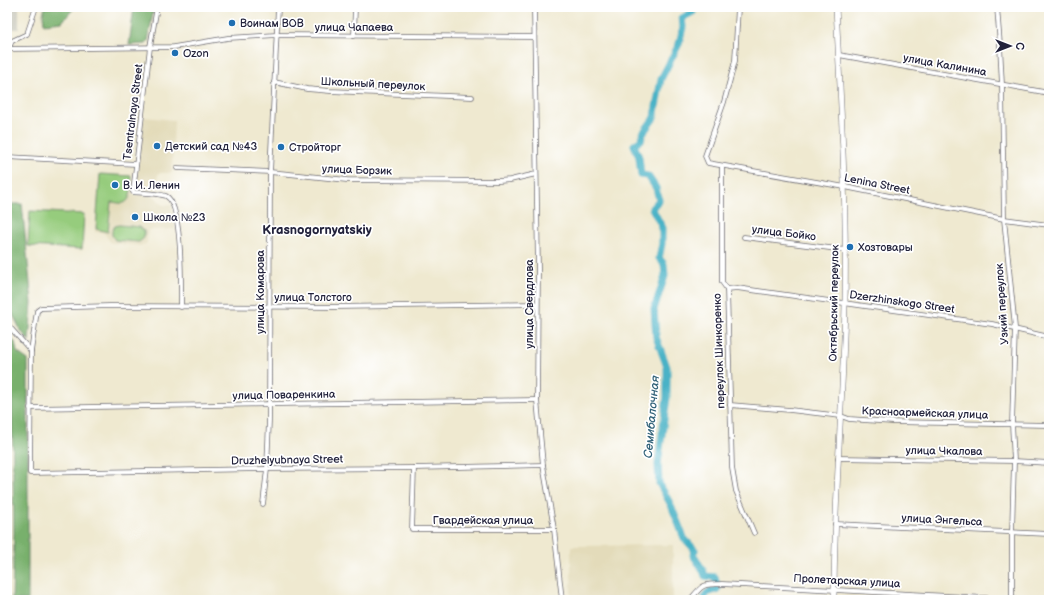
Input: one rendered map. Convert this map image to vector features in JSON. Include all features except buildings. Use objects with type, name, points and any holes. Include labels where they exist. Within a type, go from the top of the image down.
[{"type":"street","points":[[7,49],[12,41],[27,34],[36,7]]},
{"type":"street","name":"Tsentralnaya Street","points":[[157,7],[150,48],[133,192],[167,197],[174,206],[179,242],[181,307]]},
{"type":"street","name":"улица Комарова","points":[[264,504],[267,469],[269,404],[270,172],[278,7]]},
{"type":"street","points":[[354,36],[355,7]]},
{"type":"street","name":"улица Свердлова","points":[[534,7],[538,270],[537,400],[543,465],[554,529],[562,600]]},
{"type":"street","name":"Lenina Street","points":[[738,7],[735,61],[724,102],[705,156],[708,163],[845,187],[1004,219],[1049,225]]},
{"type":"street","name":"Октябрьский переулок","points":[[834,600],[835,524],[845,303],[845,187],[836,7]]},
{"type":"street","name":"Узкий переулок","points":[[997,7],[1002,85],[1004,219],[1015,328],[1012,424],[1014,461],[1012,600]]},
{"type":"street","name":"улица Чапаева","points":[[7,49],[174,47],[228,38],[276,35],[534,37]]},
{"type":"street","name":"улица Калинина","points":[[839,55],[1049,93]]},
{"type":"street","name":"Школьный переулок","points":[[274,82],[307,89],[330,91],[472,97]]},
{"type":"street","points":[[7,157],[136,164]]},
{"type":"street","name":"переулок Шинкоренко","points":[[722,166],[722,282],[727,289],[732,468],[736,491],[754,532]]},
{"type":"street","name":"улица Борзик","points":[[177,168],[270,172],[335,179],[380,180],[499,181],[536,174]]},
{"type":"street","name":"улица Бойко","points":[[744,237],[845,250]]},
{"type":"street","name":"Dzerzhinskogo Street","points":[[727,289],[737,288],[845,303],[1015,328],[1049,336]]},
{"type":"street","name":"улица Толстого","points":[[31,351],[37,311],[41,308],[269,306],[334,307],[537,304]]},
{"type":"street","points":[[7,324],[31,351],[30,408]]},
{"type":"street","name":"улица Поваренкина","points":[[30,408],[537,400]]},
{"type":"street","name":"Красноармейская улица","points":[[730,405],[790,410],[840,416],[849,419],[893,422],[1049,425]]},
{"type":"street","name":"Druzhelyubnaya Street","points":[[30,408],[30,473],[543,465]]},
{"type":"street","name":"улица Чкалова","points":[[838,458],[1049,463]]},
{"type":"street","name":"Гвардейская улица","points":[[414,468],[412,529],[554,529]]},
{"type":"street","name":"улица Энгельса","points":[[835,524],[1049,534]]},
{"type":"street","name":"Пролетарская улица","points":[[690,600],[702,587],[708,584],[1022,600]]},
{"type":"shaded area","points":[[7,7],[19,7],[19,29],[7,29]]},
{"type":"shaded area","name":"Детский сад №43","points":[[144,117],[174,120],[172,173],[158,173],[156,191],[136,189]]},
{"type":"shaded area","name":"Школа №23","points":[[98,192],[154,196],[163,205],[172,205],[175,229],[148,230],[147,243],[141,246],[111,243],[104,233],[95,232]]},
{"type":"shaded area","points":[[673,545],[673,600],[571,600],[571,546]]},
{"type":"green space","points":[[45,7],[75,7],[62,22],[44,24],[43,14]]},
{"type":"green space","points":[[134,7],[154,7],[148,41],[146,44],[129,45]]},
{"type":"green space","points":[[100,174],[131,176],[131,191],[127,201],[124,203],[111,202],[108,232],[96,229]]},
{"type":"green space","points":[[7,204],[22,204],[32,303],[29,341],[21,331],[7,303]]},
{"type":"green space","points":[[30,211],[84,214],[82,249],[28,246]]},
{"type":"green space","points":[[115,226],[140,227],[144,231],[144,238],[139,242],[115,240],[112,235],[112,230]]},
{"type":"green space","points":[[7,336],[15,342],[17,352],[28,360],[28,600],[12,600],[14,533],[11,359],[7,359]]},
{"type":"waterway","name":"Семибалочная","points":[[692,7],[693,12],[682,18],[683,27],[679,44],[661,79],[654,118],[643,133],[641,140],[634,145],[639,157],[641,175],[648,176],[656,188],[659,200],[652,208],[662,227],[662,244],[659,258],[664,264],[665,276],[654,309],[656,337],[667,367],[667,397],[658,464],[659,483],[671,505],[684,538],[695,550],[693,555],[703,570],[705,576],[715,577],[718,588],[706,594],[704,600]]},
{"type":"place","name":"Воинам ВОВ","points":[[232,23]]},
{"type":"place","name":"Ozon","points":[[175,53]]},
{"type":"place","name":"Детский сад №43","points":[[157,146]]},
{"type":"place","name":"Стройторг","points":[[281,147]]},
{"type":"place","name":"В. И. Ленин","points":[[115,185]]},
{"type":"place","name":"Школа №23","points":[[135,217]]},
{"type":"place","name":"Хозтовары","points":[[850,247]]},
{"type":"district","name":"Krasnogornyatskiy","points":[[317,230]]}]
